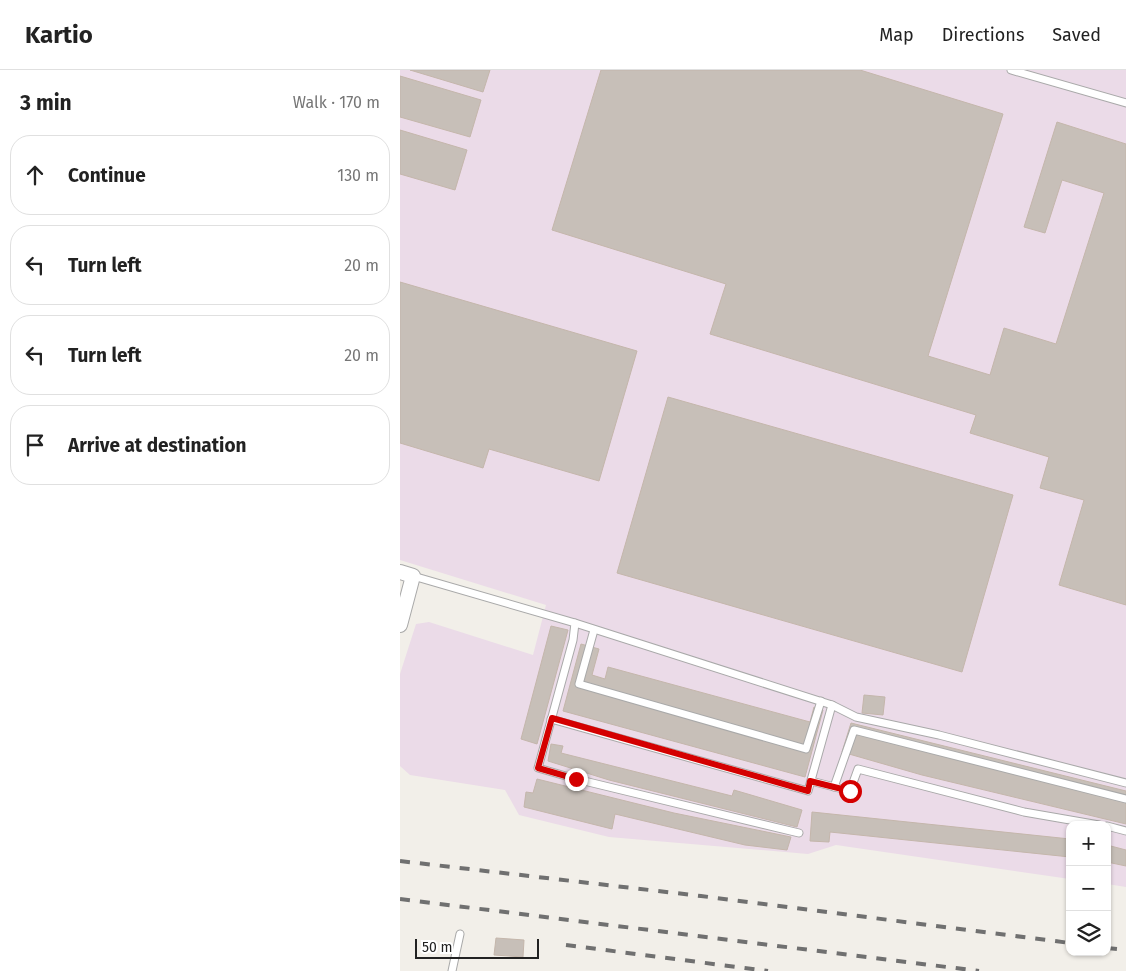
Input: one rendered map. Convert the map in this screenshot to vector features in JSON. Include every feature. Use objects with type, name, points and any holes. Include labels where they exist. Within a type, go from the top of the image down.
[{"type":"street","points":[[400,625],[407,574]]},
{"type":"lane","points":[[1011,70],[1126,103]]},
{"type":"lane","points":[[407,574],[575,623],[821,701],[856,717],[939,735],[1126,783]]},
{"type":"lane","points":[[575,623],[573,640],[538,768],[799,833]]},
{"type":"lane","points":[[594,630],[579,684],[806,748],[821,701]]},
{"type":"lane","points":[[552,718],[808,791],[832,705]]},
{"type":"lane","points":[[834,787],[854,730],[1126,799]]},
{"type":"lane","points":[[810,781],[850,791],[858,769],[1024,812],[1076,821]]},
{"type":"lane","points":[[1111,827],[1126,831]]},
{"type":"lane","points":[[452,971],[460,934]]},
{"type":"shaded area","points":[[400,70],[1126,70],[1126,887],[1111,885],[1111,821],[1066,821],[1066,878],[836,845],[808,854],[609,837],[519,815],[505,790],[410,775],[400,766],[400,674],[416,624],[429,622],[533,655],[546,605],[400,560]]},
{"type":"building","points":[[410,70],[490,70],[483,92]]},
{"type":"building","points":[[601,70],[860,70],[1003,114],[928,356],[990,375],[1004,328],[1056,344],[1104,193],[1062,180],[1045,233],[1024,227],[1057,122],[1126,144],[1126,605],[1059,585],[1084,500],[1040,488],[1049,457],[970,433],[976,415],[710,334],[726,284],[552,230]]},
{"type":"building","points":[[400,76],[481,100],[470,137],[400,117]]},
{"type":"building","points":[[400,130],[467,150],[455,190],[400,174]]},
{"type":"building","points":[[400,282],[637,351],[599,481],[489,449],[483,468],[400,443]]},
{"type":"building","points":[[668,397],[1013,495],[962,672],[617,573]]},
{"type":"building","points":[[551,626],[568,630],[537,744],[521,739]]},
{"type":"building","points":[[581,644],[599,649],[592,675],[605,679],[608,667],[810,722],[814,707],[823,710],[805,777],[563,711]]},
{"type":"building","points":[[864,695],[885,697],[883,715],[862,713]]},
{"type":"building","points":[[851,723],[1126,791],[1126,824],[922,775],[842,752]]},
{"type":"building","points":[[551,744],[563,746],[561,753],[732,796],[734,790],[802,810],[797,827],[609,780],[548,761]]},
{"type":"building","points":[[537,779],[674,813],[791,837],[787,850],[745,845],[615,814],[612,829],[524,807],[526,792],[533,793]]},
{"type":"building","points":[[812,812],[1066,839],[1066,857],[830,832],[829,842],[810,841]]},
{"type":"building","points":[[1111,846],[1126,850],[1126,866],[1111,863]]},
{"type":"building","points":[[496,938],[524,940],[523,957],[494,955]]},
{"type":"railway","points":[[400,861],[701,896],[1066,942]]},
{"type":"railway","points":[[400,899],[979,971]]},
{"type":"railway","points":[[566,945],[768,971]]},
{"type":"railway","points":[[1111,948],[1126,950]]},
{"type":"route","points":[[576,779],[538,768],[552,718],[808,791],[810,781],[850,791]]}]
